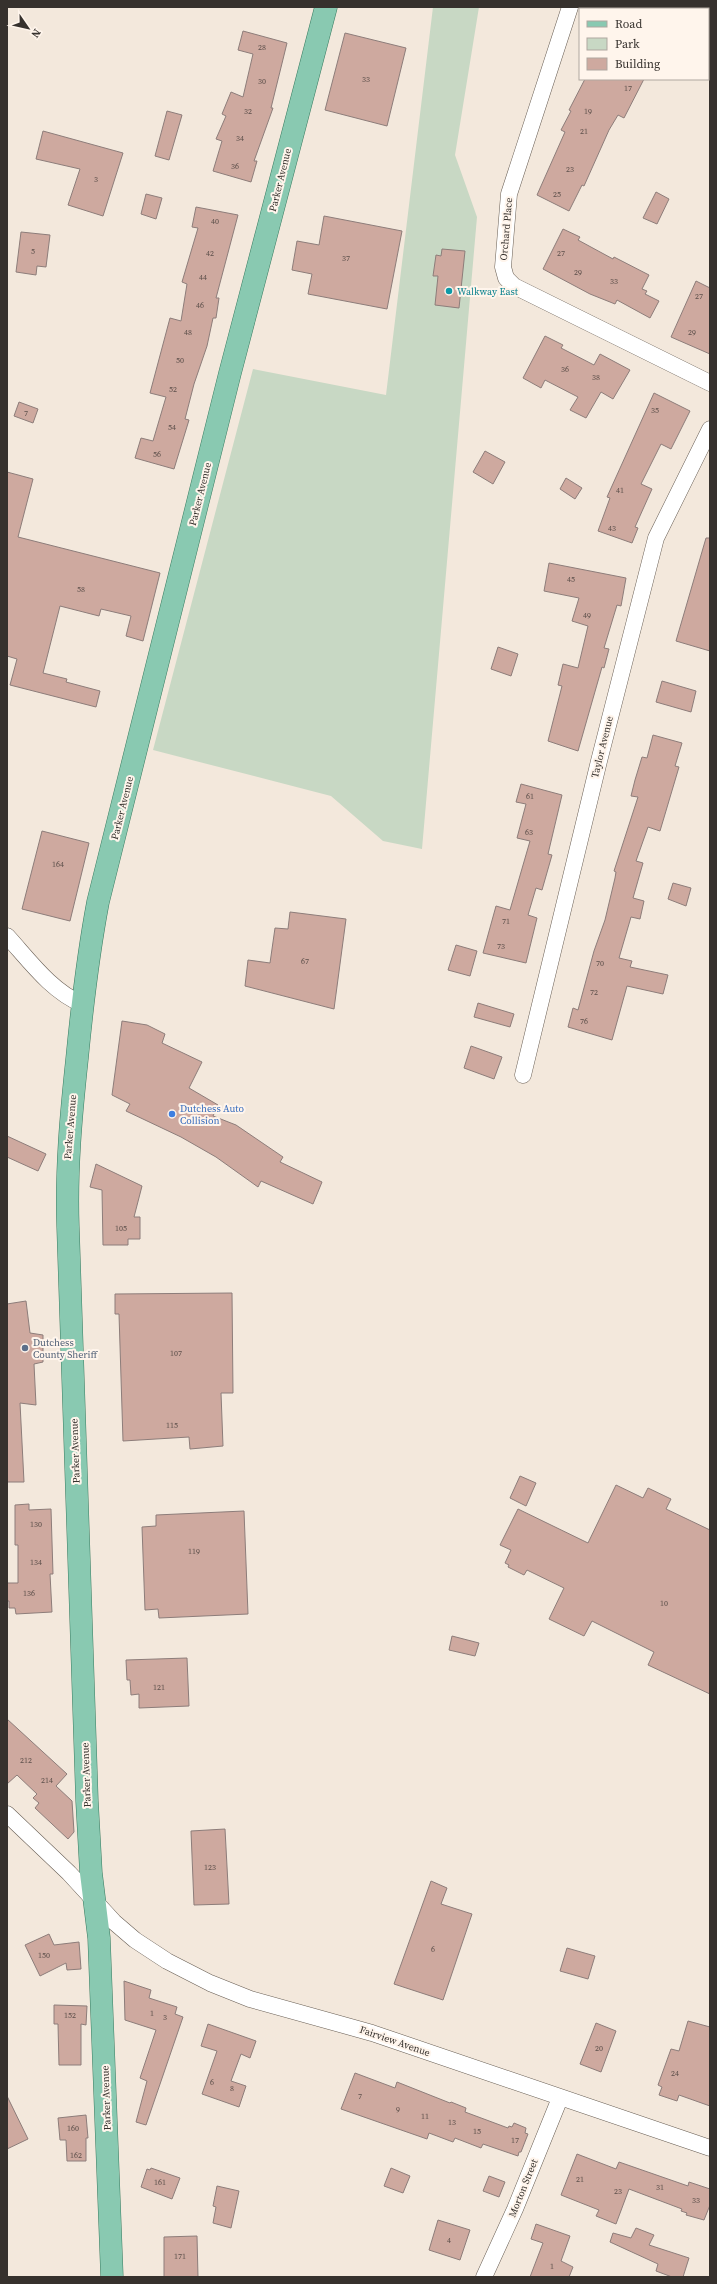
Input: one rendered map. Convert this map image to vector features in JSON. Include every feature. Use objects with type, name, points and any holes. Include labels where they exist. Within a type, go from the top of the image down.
[{"type":"main road","name":"Parker Avenue","points":[[112,2277],[106,2082],[96,1904],[91,1873],[87,1801],[67,1160],[82,1004],[90,941],[229,379],[326,7]]},
{"type":"street","name":"Orchard Place","points":[[570,7],[509,194],[502,267],[506,278],[514,286],[710,383]]},
{"type":"street","name":"Taylor Avenue","points":[[523,1075],[599,761],[656,538],[710,429]]},
{"type":"street","points":[[7,936],[57,989],[82,1004]]},
{"type":"street","name":"Fairview Avenue","points":[[7,1814],[69,1873],[114,1922],[151,1951],[187,1972],[231,1992],[372,2033],[710,2148]]},
{"type":"street","name":"Morton Street","points":[[484,2277],[515,2209],[560,2098]]},
{"type":"green space","points":[[433,7],[479,7],[455,155],[477,217],[422,849],[383,841],[331,796],[153,750],[253,369],[386,395]]},
{"type":"building","points":[[243,31],[287,43],[271,108],[273,108],[254,161],[257,161],[251,182],[213,171],[222,141],[216,139],[226,116],[222,114],[231,92],[243,97],[253,54],[238,50]]},
{"type":"building","points":[[345,33],[406,48],[387,126],[325,110]]},
{"type":"building","points":[[584,80],[643,80],[624,118],[618,115],[609,130],[584,186],[582,185],[569,211],[537,195],[565,132],[561,130],[571,111],[569,110]]},
{"type":"building","points":[[167,111],[182,115],[169,160],[155,156]]},
{"type":"building","points":[[43,131],[123,153],[103,216],[68,205],[80,169],[36,159]]},
{"type":"building","points":[[656,192],[669,199],[657,224],[643,218]]},
{"type":"building","points":[[146,194],[162,198],[156,219],[141,214]]},
{"type":"building","points":[[196,207],[238,215],[216,298],[219,298],[216,318],[213,318],[207,346],[194,384],[185,419],[189,420],[174,469],[135,458],[141,438],[153,441],[166,397],[150,393],[170,318],[181,321],[187,284],[182,282],[198,228],[192,227]]},
{"type":"building","points":[[324,216],[402,231],[387,309],[308,294],[312,274],[292,270],[297,241],[319,245]]},
{"type":"building","points":[[563,229],[580,237],[578,240],[613,259],[614,257],[649,275],[642,289],[647,291],[645,294],[659,301],[650,318],[617,300],[615,304],[590,294],[543,269]]},
{"type":"building","points":[[21,232],[50,235],[46,267],[37,266],[36,275],[16,272]]},
{"type":"building","name":"Walkway East","points":[[442,249],[465,251],[459,308],[435,305],[438,276],[433,276],[436,255],[441,256]]},
{"type":"building","points":[[696,281],[710,288],[710,354],[671,337]]},
{"type":"building","points":[[545,336],[563,345],[561,348],[594,365],[600,354],[630,370],[613,399],[601,392],[586,418],[570,410],[578,397],[545,380],[541,388],[523,378]]},
{"type":"building","points":[[654,393],[690,411],[671,449],[661,444],[641,484],[652,489],[635,527],[638,528],[632,543],[598,531],[610,498],[607,497]]},
{"type":"building","points":[[19,402],[38,409],[33,423],[14,416]]},
{"type":"building","points":[[485,451],[505,462],[493,484],[473,472]]},
{"type":"building","points":[[7,472],[33,479],[18,537],[160,573],[143,641],[126,636],[131,616],[101,609],[99,616],[60,606],[43,673],[67,679],[66,682],[100,691],[96,707],[10,685],[17,659],[7,656]]},
{"type":"building","points":[[566,478],[582,488],[575,499],[560,489]]},
{"type":"building","points":[[706,538],[710,538],[710,651],[676,641]]},
{"type":"building","points":[[549,563],[626,578],[621,606],[617,605],[604,648],[609,649],[604,668],[602,667],[578,751],[548,741],[562,686],[558,685],[563,664],[578,668],[588,626],[572,621],[579,598],[544,591]]},
{"type":"building","points":[[498,647],[518,654],[511,676],[491,669]]},
{"type":"building","points":[[662,681],[696,691],[691,712],[656,702]]},
{"type":"building","points":[[653,735],[682,743],[675,766],[679,767],[660,831],[648,827],[636,861],[643,863],[633,898],[644,901],[640,919],[631,917],[619,958],[632,961],[630,967],[668,975],[663,994],[627,986],[612,1040],[568,1027],[573,1008],[578,1010],[594,951],[605,920],[615,878],[616,872],[614,871],[638,797],[631,796],[635,780],[642,757],[647,758]]},
{"type":"building","points":[[521,784],[562,795],[548,854],[552,855],[542,890],[536,888],[528,915],[537,918],[526,963],[483,953],[496,906],[510,910],[530,841],[517,838],[526,804],[516,802]]},
{"type":"building","points":[[42,831],[89,843],[70,921],[22,909]]},
{"type":"building","points":[[673,883],[691,888],[686,906],[668,899]]},
{"type":"building","points":[[290,912],[346,919],[334,1009],[245,986],[248,960],[270,963],[275,928],[288,929]]},
{"type":"building","points":[[456,945],[477,951],[470,976],[448,970]]},
{"type":"building","points":[[478,1003],[514,1014],[510,1027],[474,1017]]},
{"type":"building","name":"Dutchess Auto Collision","points":[[122,1021],[147,1025],[165,1034],[162,1043],[202,1062],[189,1088],[218,1105],[213,1116],[236,1125],[283,1157],[280,1162],[322,1182],[313,1204],[261,1181],[258,1187],[216,1157],[181,1137],[126,1111],[130,1104],[112,1095]]},
{"type":"building","points":[[471,1046],[502,1057],[494,1079],[464,1068]]},
{"type":"building","points":[[7,1136],[46,1154],[38,1171],[7,1157]]},
{"type":"building","points":[[96,1164],[142,1186],[134,1217],[140,1217],[140,1239],[128,1239],[128,1245],[103,1245],[102,1190],[90,1187]]},
{"type":"building","points":[[232,1293],[233,1393],[221,1393],[223,1446],[190,1449],[189,1437],[123,1441],[119,1314],[115,1314],[115,1294]]},
{"type":"building","name":"Dutchess County Sheriff","points":[[26,1301],[30,1333],[43,1335],[43,1362],[34,1364],[36,1405],[20,1403],[24,1482],[7,1482],[7,1304]]},
{"type":"building","points":[[520,1476],[536,1483],[526,1506],[510,1498]]},
{"type":"building","points":[[616,1485],[643,1498],[648,1488],[671,1499],[666,1509],[710,1530],[710,1694],[648,1665],[654,1652],[592,1621],[584,1636],[549,1619],[564,1588],[527,1570],[524,1575],[508,1567],[509,1565],[505,1563],[511,1550],[500,1545],[518,1509],[588,1543]]},
{"type":"building","points":[[29,1504],[29,1510],[51,1509],[53,1574],[50,1574],[52,1612],[16,1614],[15,1608],[9,1608],[9,1601],[7,1601],[7,1583],[18,1583],[18,1545],[15,1545],[15,1505]]},
{"type":"building","points":[[244,1511],[248,1614],[159,1618],[158,1609],[145,1610],[142,1527],[156,1526],[156,1515]]},
{"type":"building","points":[[452,1636],[479,1643],[475,1656],[449,1650]]},
{"type":"building","points":[[187,1658],[189,1706],[139,1708],[139,1694],[131,1695],[130,1680],[127,1680],[126,1660]]},
{"type":"building","points":[[7,1719],[67,1774],[56,1786],[72,1801],[74,1832],[68,1839],[35,1808],[39,1803],[33,1798],[37,1794],[17,1775],[7,1784]]},
{"type":"building","points":[[225,1829],[229,1904],[194,1905],[191,1831]]},
{"type":"building","points":[[431,1881],[447,1888],[441,1904],[472,1914],[443,2000],[394,1984]]},
{"type":"building","points":[[49,1934],[54,1945],[79,1942],[81,1969],[67,1970],[66,1963],[40,1976],[25,1945]]},
{"type":"building","points":[[567,1948],[595,1956],[588,1979],[560,1971]]},
{"type":"building","points":[[124,1981],[151,1990],[149,1998],[177,2007],[175,2014],[183,2017],[146,2125],[136,2122],[147,2081],[140,2078],[156,2030],[125,2020]]},
{"type":"building","points":[[54,2005],[87,2006],[86,2025],[81,2024],[81,2065],[59,2065],[58,2024],[54,2024]]},
{"type":"building","points":[[688,2021],[710,2027],[710,2106],[679,2095],[677,2101],[659,2095],[662,2087],[658,2085],[671,2049],[679,2051]]},
{"type":"building","points":[[596,2023],[616,2031],[601,2072],[580,2064]]},
{"type":"building","points":[[208,2024],[256,2041],[250,2058],[241,2054],[231,2081],[246,2086],[239,2107],[202,2094],[217,2051],[201,2046]]},
{"type":"building","points":[[355,2073],[395,2088],[397,2082],[466,2108],[465,2112],[508,2128],[509,2126],[512,2127],[514,2123],[526,2128],[525,2133],[528,2134],[521,2152],[519,2152],[518,2156],[483,2144],[481,2148],[455,2138],[453,2142],[429,2133],[427,2139],[341,2109]]},
{"type":"building","points":[[7,2096],[28,2139],[7,2149]]},
{"type":"building","points":[[86,2115],[88,2138],[86,2138],[86,2161],[67,2161],[66,2140],[60,2140],[58,2118]]},
{"type":"building","points":[[577,2154],[616,2169],[619,2162],[688,2186],[689,2182],[710,2189],[710,2205],[704,2220],[686,2215],[687,2213],[681,2211],[682,2209],[629,2189],[616,2224],[596,2216],[599,2210],[561,2195]]},
{"type":"building","points":[[151,2168],[180,2178],[172,2199],[141,2187],[147,2169],[150,2170]]},
{"type":"building","points":[[391,2168],[410,2176],[403,2193],[384,2186]]},
{"type":"building","points":[[489,2176],[505,2182],[499,2197],[483,2191]]},
{"type":"building","points":[[217,2186],[239,2191],[231,2228],[213,2223],[216,2207],[213,2206]]},
{"type":"building","points":[[438,2220],[470,2230],[460,2260],[429,2250]]},
{"type":"building","points":[[536,2224],[570,2236],[561,2261],[573,2267],[569,2277],[530,2277],[543,2243],[531,2239]]},
{"type":"building","points":[[636,2228],[654,2235],[649,2245],[689,2258],[683,2277],[672,2277],[656,2271],[658,2264],[610,2242],[613,2233],[631,2238]]},
{"type":"building","points":[[197,2236],[198,2277],[164,2277],[164,2237]]},
{"type":"place","name":"Walkway East","points":[[449,291]]},
{"type":"place","name":"Dutchess Auto Collision","points":[[172,1114]]},
{"type":"place","name":"Dutchess County Sheriff","points":[[25,1348]]}]
